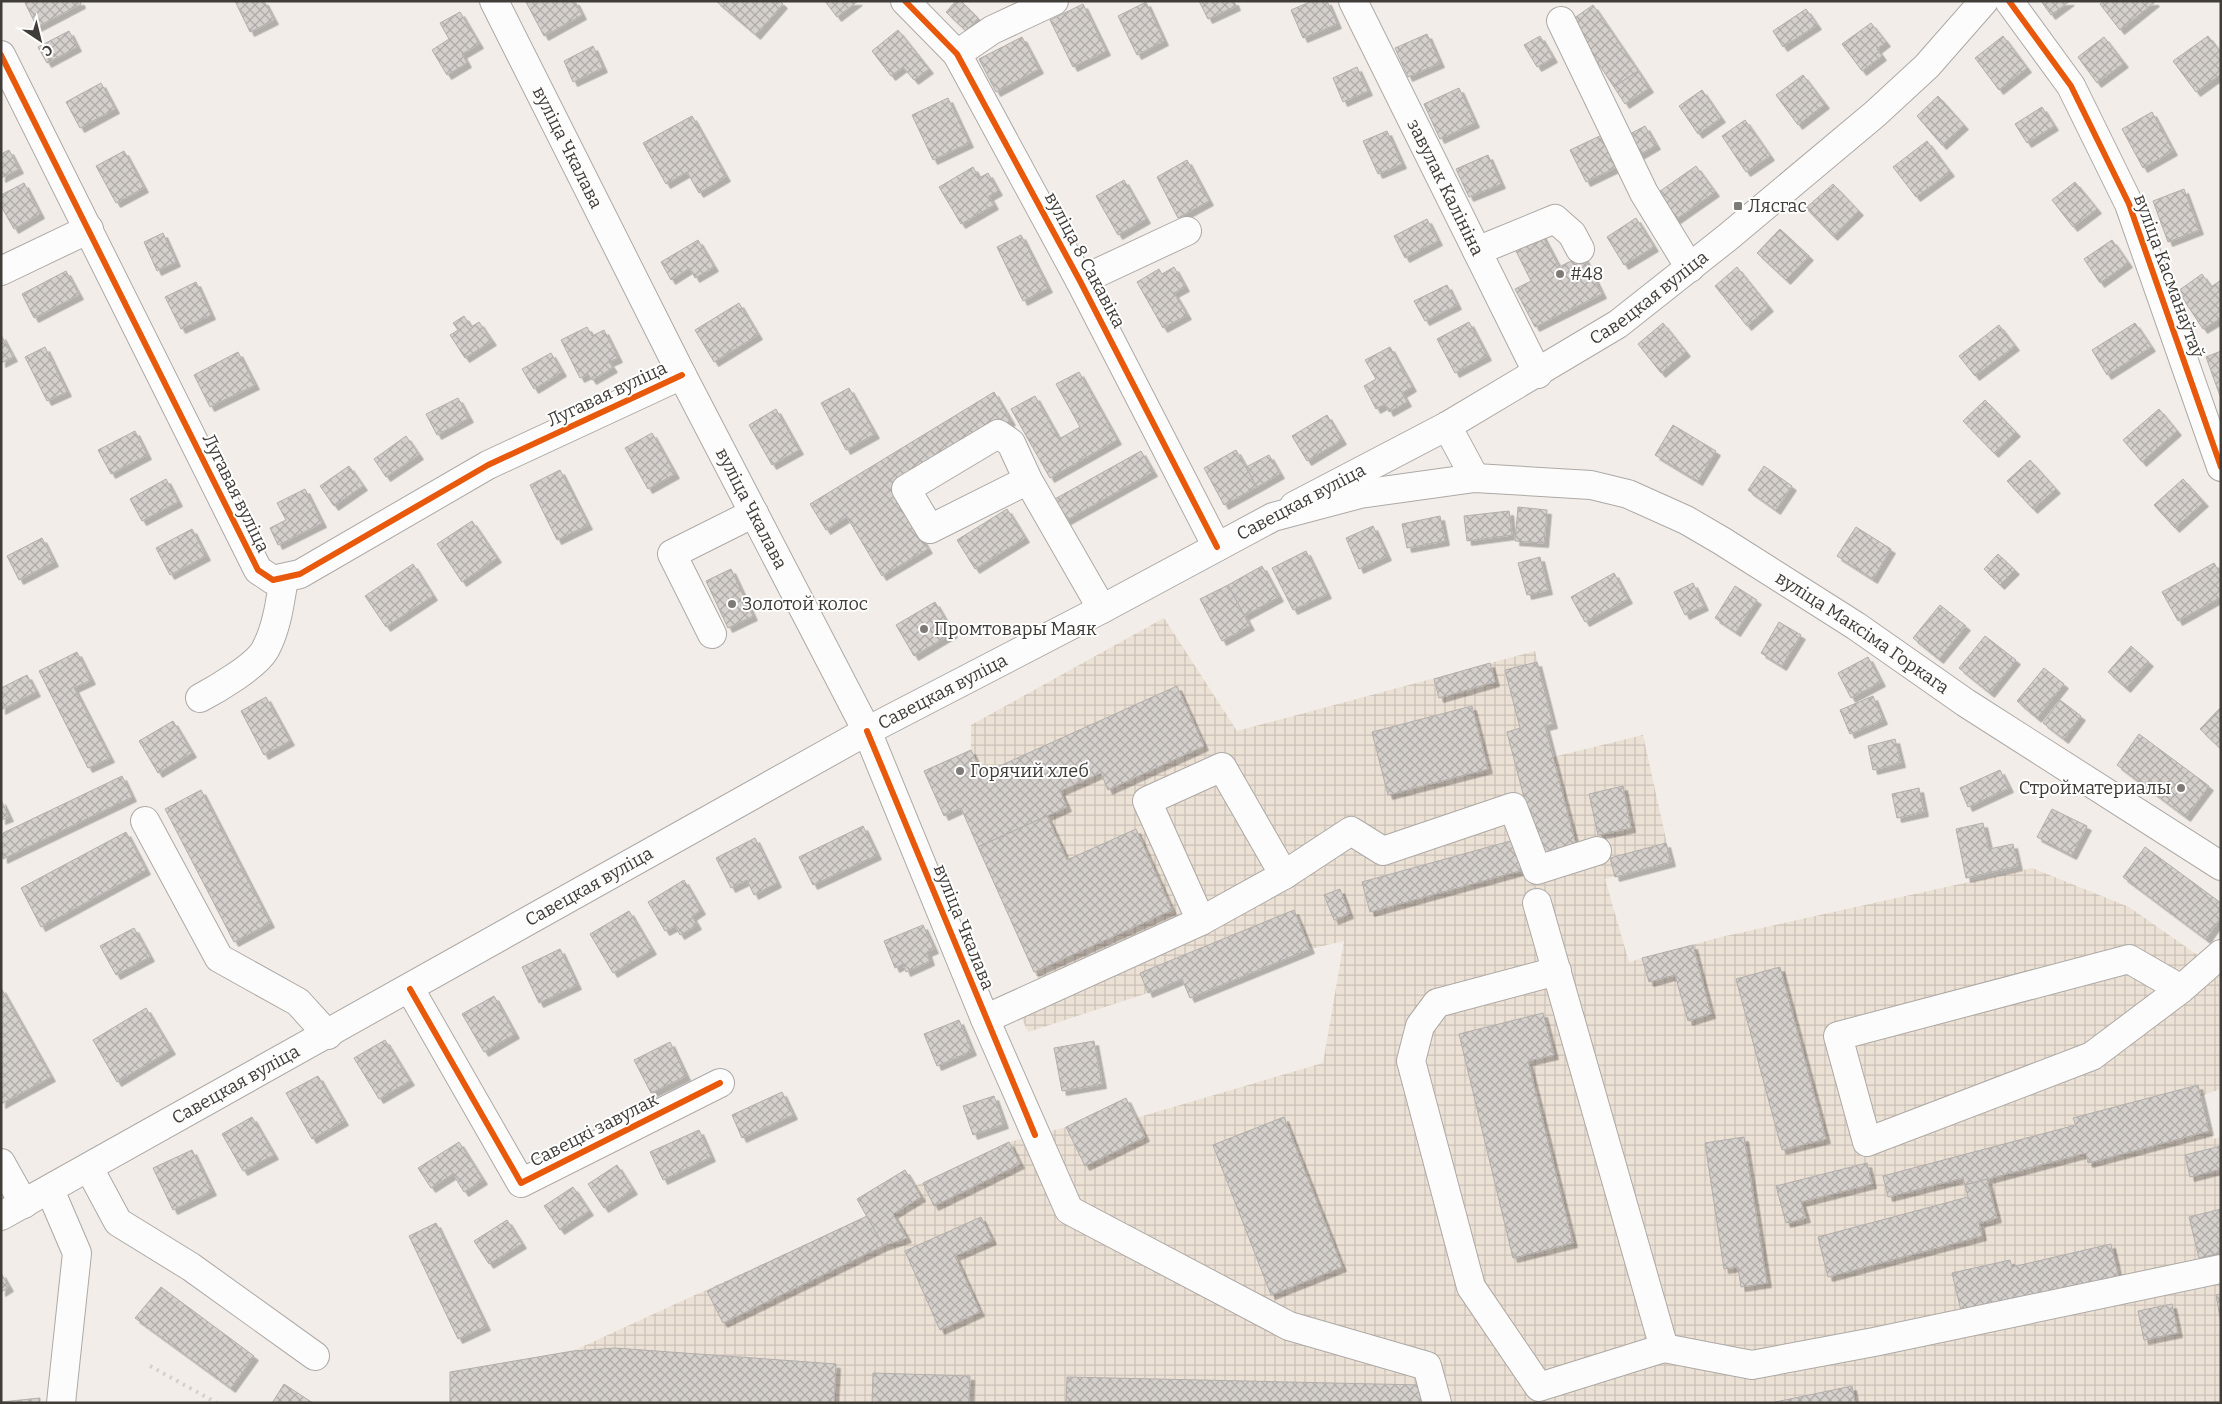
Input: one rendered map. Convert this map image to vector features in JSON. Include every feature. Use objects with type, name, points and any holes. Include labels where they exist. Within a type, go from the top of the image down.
[{"type":"main road","name":"вуліца Чкалава","points":[[494,1],[682,375],[867,731],[985,1019],[1034,1135],[1069,1210],[1289,1326],[1427,1366],[1437,1403]]},
{"type":"main road","name":"вуліца 8 Сакавіка","points":[[905,1],[956,54],[1080,280],[1217,547]]},
{"type":"main road","points":[[956,54],[992,30],[1054,1]]},
{"type":"main road","name":"завулак Калініна","points":[[1353,1],[1538,374]]},
{"type":"main road","name":"Савецкая вуліца","points":[[13,1210],[867,731],[1447,426],[1538,374],[1618,324],[1690,268],[1875,114],[1927,66],[1984,1]]},
{"type":"main road","name":"вуліца Касманаўтаў","points":[[2009,1],[2072,86],[2129,204],[2221,468]]},
{"type":"main road","points":[[1561,21],[1644,193],[1690,268]]},
{"type":"main road","name":"Лугавая вуліца","points":[[1,55],[258,570],[273,580],[300,574],[488,465],[682,375]]},
{"type":"main road","points":[[1477,251],[1555,219],[1572,234],[1580,249]]},
{"type":"main road","points":[[1,271],[89,230]]},
{"type":"main road","points":[[1080,280],[1187,231]]},
{"type":"main road","points":[[1447,426],[1475,478]]},
{"type":"main road","name":"вуліца Максіма Горкага","points":[[1274,517],[1360,494],[1475,478],[1591,485],[1628,494],[1686,520],[1722,540],[1848,621],[1966,703],[2221,866]]},
{"type":"main road","points":[[1028,480],[1102,609]]},
{"type":"main road","points":[[712,634],[672,554],[754,513]]},
{"type":"main road","points":[[200,698],[232,680],[265,651],[279,612],[284,578]]},
{"type":"main road","points":[[1201,921],[1148,801],[1222,767],[1284,875]]},
{"type":"main road","points":[[985,1019],[1201,921],[1284,875],[1351,831],[1383,851],[1514,807],[1538,870],[1597,851]]},
{"type":"main road","points":[[145,821],[219,958],[298,1002],[328,1035]]},
{"type":"main road","points":[[1537,903],[1664,1348]]},
{"type":"main road","points":[[2181,989],[2129,959],[1838,1036],[1867,1142],[2092,1056],[2181,989],[2221,954]]},
{"type":"main road","points":[[1557,971],[1437,1003],[1420,1026],[1411,1061],[1471,1287],[1539,1387],[1664,1348],[1752,1365],[1874,1342],[2221,1269]]},
{"type":"main road","name":"Савецкі завулак","points":[[410,989],[521,1184],[720,1083]]},
{"type":"main road","points":[[1,1164],[13,1210]]},
{"type":"main road","points":[[89,1168],[118,1222],[191,1267],[315,1356]]},
{"type":"main road","points":[[50,1190],[76,1253],[61,1403]]},
{"type":"shaded area","points":[[1164,618],[1237,731],[1535,651],[1553,724],[1545,726],[1553,757],[1643,735],[1671,862],[1605,879],[1629,962],[1721,937],[2032,868],[2129,907],[2219,970],[2221,1089],[2201,1096],[2213,1139],[2221,1137],[2221,1403],[450,1403],[450,1372],[573,1351],[867,1216],[857,1199],[905,1170],[915,1186],[1009,1142],[1066,1127],[1126,1098],[1136,1118],[1323,1063],[1344,941],[1310,949],[1190,998],[1182,979],[1148,993],[1028,1032],[1012,997],[1040,984],[961,808],[924,771],[971,750],[971,725]]},
{"type":"building","points":[[28,1],[80,1],[81,4],[37,27],[25,3]]},
{"type":"building","points":[[235,1],[264,1],[274,20],[250,32]]},
{"type":"building","points":[[575,1],[582,15],[544,36],[526,2]]},
{"type":"building","points":[[716,1],[780,1],[783,4],[756,35]]},
{"type":"building","points":[[825,1],[858,1],[837,17]]},
{"type":"building","points":[[956,1],[961,1],[978,18],[966,31],[946,12]]},
{"type":"building","points":[[1199,1],[1234,1],[1236,6],[1208,19]]},
{"type":"building","points":[[1312,1],[1327,1],[1337,24],[1303,38],[1291,10]]},
{"type":"building","points":[[2041,1],[2070,1],[2051,15]]},
{"type":"building","points":[[2104,1],[2155,2],[2120,30],[2100,4]]},
{"type":"building","points":[[1146,2],[1164,41],[1137,55],[1118,16]]},
{"type":"building","points":[[1083,4],[1106,51],[1073,67],[1050,20]]},
{"type":"building","points":[[1593,5],[1638,71],[1614,87],[1570,21]]},
{"type":"building","points":[[1806,9],[1817,25],[1783,47],[1773,31]]},
{"type":"building","points":[[460,12],[479,44],[462,54],[467,63],[447,75],[432,50],[449,39],[440,23]]},
{"type":"building","points":[[1871,23],[1886,42],[1877,49],[1882,56],[1862,71],[1842,44]]},
{"type":"building","points":[[898,30],[929,69],[914,80],[903,67],[891,76],[872,51]]},
{"type":"building","points":[[69,31],[77,47],[47,63],[38,47]]},
{"type":"building","points":[[1427,34],[1440,63],[1408,77],[1395,48]]},
{"type":"building","points":[[1540,36],[1553,58],[1537,67],[1524,45]]},
{"type":"building","points":[[2003,36],[2027,68],[1999,90],[1975,58]]},
{"type":"building","points":[[2208,36],[2221,53],[2221,74],[2196,92],[2173,61]]},
{"type":"building","points":[[1022,37],[1039,69],[996,92],[979,59]]},
{"type":"building","points":[[2104,37],[2124,63],[2097,83],[2078,57]]},
{"type":"building","points":[[593,46],[603,68],[573,82],[564,61]]},
{"type":"building","points":[[1357,67],[1368,91],[1343,102],[1333,78]]},
{"type":"building","points":[[1638,71],[1649,88],[1625,104],[1614,87]]},
{"type":"building","points":[[1803,75],[1825,104],[1798,125],[1776,95]]},
{"type":"building","points":[[101,83],[115,109],[80,128],[66,102]]},
{"type":"building","points":[[1459,88],[1475,123],[1440,139],[1424,104]]},
{"type":"building","points":[[1702,90],[1721,118],[1698,134],[1679,106]]},
{"type":"building","points":[[1938,96],[1964,125],[1942,145],[1917,116]]},
{"type":"building","points":[[948,98],[969,143],[933,160],[912,115]]},
{"type":"building","points":[[2042,107],[2054,126],[2027,143],[2015,124]]},
{"type":"building","points":[[2152,112],[2173,151],[2143,168],[2122,129]]},
{"type":"building","points":[[692,116],[726,177],[699,193],[687,172],[666,184],[643,143]]},
{"type":"building","points":[[1745,120],[1770,156],[1746,172],[1722,136]]},
{"type":"building","points":[[1645,126],[1656,145],[1639,155],[1628,135]]},
{"type":"building","points":[[1387,131],[1402,164],[1378,174],[1363,141]]},
{"type":"building","points":[[1604,134],[1619,166],[1586,182],[1570,150]]},
{"type":"building","points":[[1927,141],[1950,172],[1916,197],[1893,167]]},
{"type":"building","points":[[9,150],[19,169],[1,178],[1,154]]},
{"type":"building","points":[[124,151],[144,188],[116,203],[96,166]]},
{"type":"building","points":[[1488,155],[1501,184],[1469,197],[1456,169]]},
{"type":"building","points":[[1187,160],[1209,201],[1178,218],[1157,177]]},
{"type":"building","points":[[1696,166],[1715,192],[1675,220],[1656,194]]},
{"type":"building","points":[[973,167],[979,178],[988,173],[998,191],[989,196],[994,205],[961,224],[939,187]]},
{"type":"building","points":[[1124,180],[1146,219],[1118,235],[1096,196]]},
{"type":"building","points":[[2075,182],[2097,209],[2073,227],[2052,200]]},
{"type":"building","points":[[24,183],[40,214],[14,229],[1,206],[1,195]]},
{"type":"building","points":[[1833,184],[1859,211],[1833,236],[1806,208]]},
{"type":"building","points":[[2184,189],[2199,230],[2168,242],[2153,201]]},
{"type":"building","points":[[1636,218],[1654,247],[1624,265],[1607,237]]},
{"type":"building","points":[[1427,219],[1438,241],[1405,258],[1394,236]]},
{"type":"building","points":[[1780,229],[1809,256],[1786,280],[1757,253]]},
{"type":"building","points":[[163,233],[176,262],[157,271],[144,242]]},
{"type":"building","name":"#48","points":[[1541,233],[1559,267],[1583,255],[1602,294],[1535,327],[1515,289],[1531,281],[1514,247]]},
{"type":"building","points":[[1021,235],[1048,288],[1023,301],[997,247]]},
{"type":"building","points":[[698,240],[714,267],[695,278],[690,268],[671,280],[661,262]]},
{"type":"building","points":[[2112,240],[2128,263],[2100,283],[2084,259]]},
{"type":"building","points":[[1174,267],[1185,287],[1174,293],[1187,315],[1163,328],[1137,282],[1159,269],[1162,274]]},
{"type":"building","points":[[1737,267],[1769,307],[1747,326],[1715,286]]},
{"type":"building","points":[[66,271],[79,295],[34,318],[22,294]]},
{"type":"building","points":[[2202,274],[2211,287],[2221,280],[2221,318],[2203,329],[2178,291]]},
{"type":"building","points":[[196,282],[211,315],[181,329],[165,297]]},
{"type":"building","points":[[1447,285],[1457,305],[1425,321],[1414,301]]},
{"type":"building","points":[[739,303],[758,335],[714,362],[695,330]]},
{"type":"building","points":[[464,316],[471,327],[479,322],[492,341],[465,358],[450,335],[458,330],[453,323]]},
{"type":"building","points":[[1469,322],[1487,356],[1455,373],[1437,339]]},
{"type":"building","points":[[1663,323],[1686,352],[1661,373],[1638,344]]},
{"type":"building","points":[[2135,323],[2151,347],[2107,375],[2092,350]]},
{"type":"building","points":[[1999,325],[2015,346],[1975,376],[1959,356]]},
{"type":"building","points":[[587,327],[592,336],[604,330],[618,358],[609,362],[613,368],[592,380],[588,374],[580,378],[561,340]]},
{"type":"building","points":[[1,335],[13,357],[1,363]]},
{"type":"building","points":[[45,347],[67,392],[47,401],[25,357]]},
{"type":"building","points":[[1390,347],[1412,387],[1402,393],[1407,402],[1389,412],[1385,404],[1376,409],[1364,386],[1376,379],[1365,360]]},
{"type":"building","points":[[2221,351],[2221,396],[2220,396],[2206,357]]},
{"type":"building","points":[[238,352],[255,385],[210,407],[194,375]]},
{"type":"building","points":[[551,353],[562,372],[534,389],[522,369]]},
{"type":"building","points":[[1079,372],[1117,440],[1050,478],[1011,409],[1035,396],[1059,439],[1080,427],[1056,384]]},
{"type":"building","points":[[849,388],[875,434],[846,450],[821,403]]},
{"type":"building","points":[[994,392],[1011,421],[894,492],[928,549],[882,576],[847,517],[826,530],[810,504]]},
{"type":"building","points":[[458,398],[469,418],[437,435],[426,414]]},
{"type":"building","points":[[1985,400],[2016,432],[1994,453],[1963,421]]},
{"type":"building","points":[[776,409],[799,450],[772,465],[749,425]]},
{"type":"building","points":[[2159,409],[2177,431],[2142,462],[2123,440]]},
{"type":"building","points":[[1327,415],[1342,440],[1307,461],[1292,436]]},
{"type":"building","points":[[1673,425],[1716,451],[1698,481],[1655,455]]},
{"type":"building","points":[[135,431],[147,455],[111,474],[98,450]]},
{"type":"building","points":[[652,433],[675,474],[648,489],[625,448]]},
{"type":"building","points":[[406,436],[419,455],[386,477],[374,459]]},
{"type":"building","points":[[1236,450],[1257,487],[1224,505],[1204,468]]},
{"type":"building","points":[[1141,451],[1153,472],[1065,521],[1053,500]]},
{"type":"building","points":[[1269,455],[1280,474],[1257,487],[1246,467]]},
{"type":"building","points":[[2030,460],[2056,489],[2033,509],[2007,481]]},
{"type":"building","points":[[349,466],[363,486],[334,506],[320,486]]},
{"type":"building","points":[[1764,466],[1792,486],[1776,510],[1748,490]]},
{"type":"building","points":[[560,470],[588,525],[557,540],[530,485]]},
{"type":"building","points":[[166,479],[178,502],[142,521],[130,499]]},
{"type":"building","points":[[2183,479],[2204,502],[2175,528],[2154,505]]},
{"type":"building","points":[[305,489],[322,523],[278,545],[270,528],[286,520],[277,503]]},
{"type":"building","points":[[1518,507],[1547,510],[1544,543],[1515,541]]},
{"type":"building","points":[[1007,509],[1025,538],[975,569],[957,540]]},
{"type":"building","points":[[1509,511],[1512,535],[1467,541],[1464,516]]},
{"type":"building","points":[[1440,516],[1445,541],[1407,548],[1402,524]]},
{"type":"building","points":[[472,521],[497,558],[462,582],[437,544]]},
{"type":"building","points":[[1373,526],[1387,556],[1359,569],[1346,538]]},
{"type":"building","points":[[1856,527],[1891,549],[1873,579],[1837,556]]},
{"type":"building","points":[[192,529],[206,556],[170,575],[156,548]]},
{"type":"building","points":[[42,538],[54,562],[19,580],[7,556]]},
{"type":"building","points":[[1306,551],[1327,594],[1293,610],[1272,568]]},
{"type":"building","points":[[1998,554],[2015,570],[2000,585],[1984,569]]},
{"type":"building","points":[[1540,557],[1548,590],[1527,595],[1518,563]]},
{"type":"building","points":[[2214,563],[2221,575],[2221,597],[2178,621],[2162,592]]},
{"type":"building","points":[[413,564],[433,596],[386,627],[365,596]]},
{"type":"building","points":[[1262,566],[1279,597],[1244,616],[1228,585]]},
{"type":"building","name":"Золотой колос","points":[[731,569],[753,616],[728,628],[706,581]]},
{"type":"building","points":[[1614,573],[1628,599],[1585,622],[1571,597]]},
{"type":"building","points":[[1693,583],[1704,606],[1685,615],[1674,592]]},
{"type":"building","points":[[1228,585],[1250,626],[1222,641],[1200,599]]},
{"type":"building","points":[[1735,586],[1757,600],[1736,632],[1715,618]]},
{"type":"building","name":"Промтовары Маяк","points":[[935,602],[953,633],[914,656],[896,625]]},
{"type":"building","points":[[1940,605],[1966,626],[1939,659],[1913,638]]},
{"type":"building","points":[[1779,622],[1801,635],[1782,666],[1761,653]]},
{"type":"building","points":[[1985,636],[2016,660],[1990,693],[1959,668]]},
{"type":"building","points":[[2131,646],[2149,662],[2126,688],[2108,672]]},
{"type":"building","points":[[77,652],[91,680],[74,688],[110,758],[88,768],[39,671]]},
{"type":"building","points":[[1868,657],[1881,682],[1851,698],[1838,673]]},
{"type":"building","points":[[1537,662],[1553,724],[1545,726],[1578,853],[1541,863],[1507,732],[1520,728],[1505,670]]},
{"type":"building","points":[[1490,663],[1495,682],[1439,698],[1434,679]]},
{"type":"building","points":[[2044,668],[2064,684],[2037,718],[2017,701]]},
{"type":"building","points":[[27,675],[36,692],[1,710],[1,688]]},
{"type":"building","points":[[1177,686],[1204,746],[1108,790],[1101,773],[1060,791],[1067,807],[978,847],[961,808],[944,816],[924,771],[971,750],[982,774]]},
{"type":"building","points":[[1873,696],[1883,720],[1850,734],[1840,710]]},
{"type":"building","points":[[266,697],[290,741],[264,755],[241,711]]},
{"type":"building","points":[[2060,700],[2081,716],[2064,739],[2043,723]]},
{"type":"building","points":[[1472,706],[1488,769],[1388,795],[1372,732]]},
{"type":"building","points":[[2221,707],[2221,749],[2200,729]]},
{"type":"building","points":[[173,721],[192,753],[158,773],[139,741]]},
{"type":"building","points":[[2139,734],[2209,786],[2186,817],[2117,765]]},
{"type":"building","points":[[1895,739],[1901,763],[1873,770],[1868,746]]},
{"type":"building","points":[[2000,770],[2009,788],[1968,807],[1960,788]]},
{"type":"building","points":[[122,776],[132,797],[3,859],[1,834]]},
{"type":"building","points":[[1623,786],[1631,828],[1598,835],[1589,794]]},
{"type":"building","points":[[1919,788],[1924,812],[1897,818],[1892,794]]},
{"type":"building","points":[[201,790],[270,923],[234,942],[165,809]]},
{"type":"building","points":[[1,800],[9,817],[1,820]]},
{"type":"building","points":[[2052,809],[2087,826],[2072,855],[2037,837]]},
{"type":"building","points":[[1047,816],[1067,860],[1136,829],[1172,910],[1034,972],[978,847]]},
{"type":"building","points":[[1983,823],[1989,849],[2013,844],[2018,866],[1966,878],[1956,829]]},
{"type":"building","points":[[863,826],[877,855],[813,885],[799,857]]},
{"type":"building","points":[[126,832],[146,870],[41,927],[21,888]]},
{"type":"building","points":[[755,838],[777,883],[754,895],[747,880],[731,888],[716,858]]},
{"type":"building","points":[[1514,840],[1523,870],[1370,912],[1362,882]]},
{"type":"building","points":[[1666,843],[1671,862],[1615,877],[1610,858]]},
{"type":"building","points":[[2145,847],[2221,903],[2221,918],[2206,939],[2123,877]]},
{"type":"building","points":[[684,880],[701,910],[692,916],[697,925],[680,935],[675,926],[665,931],[648,902]]},
{"type":"building","points":[[1340,889],[1349,914],[1334,920],[1324,895]]},
{"type":"building","points":[[1294,910],[1310,949],[1190,998],[1182,979],[1148,993],[1140,973]]},
{"type":"building","points":[[629,911],[652,950],[613,973],[590,934]]},
{"type":"building","points":[[923,925],[934,949],[927,952],[930,961],[906,972],[903,964],[895,968],[884,941]]},
{"type":"building","points":[[134,928],[150,957],[116,975],[100,946]]},
{"type":"building","points":[[1693,945],[1711,1014],[1688,1021],[1675,975],[1649,982],[1642,958]]},
{"type":"building","points":[[560,949],[577,985],[539,1003],[522,967]]},
{"type":"building","points":[[1780,967],[1826,1139],[1782,1150],[1736,979]]},
{"type":"building","points":[[1,988],[51,1077],[1,1104]]},
{"type":"building","points":[[494,996],[515,1034],[484,1052],[462,1014]]},
{"type":"building","points":[[146,1008],[171,1050],[117,1082],[93,1040]]},
{"type":"building","points":[[1543,1013],[1554,1055],[1528,1061],[1573,1243],[1513,1258],[1459,1034]]},
{"type":"building","points":[[959,1020],[972,1051],[937,1066],[924,1034]]},
{"type":"building","points":[[385,1040],[410,1081],[379,1099],[354,1058]]},
{"type":"building","points":[[1094,1041],[1102,1084],[1062,1091],[1054,1048]]},
{"type":"building","points":[[670,1042],[686,1076],[651,1093],[634,1060]]},
{"type":"building","points":[[318,1076],[344,1121],[312,1139],[286,1093]]},
{"type":"building","points":[[2198,1085],[2209,1131],[2088,1163],[2086,1153],[1965,1185],[1963,1178],[1888,1197],[1883,1176],[2076,1125],[2073,1118]]},
{"type":"building","points":[[782,1092],[793,1115],[742,1138],[732,1115]]},
{"type":"building","points":[[994,1096],[1004,1124],[973,1135],[963,1106]]},
{"type":"building","points":[[1126,1098],[1145,1137],[1085,1166],[1066,1127]]},
{"type":"building","points":[[252,1117],[274,1155],[243,1171],[222,1134]]},
{"type":"building","points":[[1284,1117],[1342,1267],[1271,1295],[1213,1145]]},
{"type":"building","points":[[699,1130],[711,1157],[663,1180],[650,1152]]},
{"type":"building","points":[[1744,1137],[1767,1283],[1741,1287],[1738,1267],[1724,1269],[1705,1143]]},
{"type":"building","points":[[459,1142],[483,1180],[464,1192],[453,1174],[431,1188],[418,1168]]},
{"type":"building","points":[[1009,1142],[1020,1164],[934,1206],[923,1183]]},
{"type":"building","points":[[2221,1146],[2221,1169],[2190,1177],[2185,1155]]},
{"type":"building","points":[[192,1150],[212,1191],[173,1210],[153,1168]]},
{"type":"building","points":[[1867,1163],[1872,1184],[1801,1202],[1806,1218],[1786,1223],[1776,1186]]},
{"type":"building","points":[[617,1165],[633,1190],[604,1208],[588,1184]]},
{"type":"building","points":[[905,1170],[921,1197],[893,1214],[907,1238],[883,1246],[857,1199]]},
{"type":"building","points":[[1987,1179],[1997,1218],[1979,1223],[1982,1236],[1828,1277],[1818,1237],[1968,1197],[1965,1185]]},
{"type":"building","points":[[573,1187],[589,1211],[560,1230],[544,1206]]},
{"type":"building","points":[[2221,1209],[2221,1253],[2199,1258],[2189,1217]]},
{"type":"building","points":[[867,1216],[883,1246],[723,1323],[707,1291]]},
{"type":"building","points":[[981,1217],[992,1240],[955,1256],[980,1312],[940,1330],[905,1251]]},
{"type":"building","points":[[507,1220],[522,1244],[489,1264],[474,1241]]},
{"type":"building","points":[[436,1223],[486,1326],[458,1339],[409,1236]]},
{"type":"building","points":[[2111,1244],[2119,1279],[1962,1315],[1952,1273],[2010,1260],[2012,1267]]},
{"type":"building","points":[[1,1273],[9,1287],[1,1292]]},
{"type":"building","points":[[161,1287],[254,1356],[231,1388],[135,1318]]},
{"type":"building","points":[[2221,1294],[2221,1323],[2216,1295]]},
{"type":"building","points":[[2172,1304],[2178,1333],[2144,1340],[2138,1311]]},
{"type":"building","points":[[615,1348],[836,1364],[834,1403],[450,1403],[450,1372],[573,1351]]},
{"type":"building","points":[[873,1373],[970,1376],[969,1403],[872,1403]]},
{"type":"building","points":[[1067,1377],[1421,1385],[1421,1403],[1066,1403]]},
{"type":"building","points":[[284,1384],[313,1403],[272,1403]]},
{"type":"building","points":[[1852,1386],[1855,1403],[1771,1403]]},
{"type":"building","points":[[40,1398],[40,1403],[1,1403],[1,1402]]},
{"type":"railway","points":[[150,1366],[217,1403]]},
{"type":"cycle path","points":[[905,1],[957,54],[1080,281],[1217,547]]},
{"type":"cycle path","points":[[2009,1],[2071,86],[2129,204],[2221,467]]},
{"type":"cycle path","points":[[1,55],[258,570],[273,580],[300,574],[488,465],[682,375]]},
{"type":"cycle path","points":[[867,731],[1035,1135]]},
{"type":"cycle path","points":[[410,989],[521,1183],[720,1083]]},
{"type":"place","name":"Лясгас","points":[[1738,206]]},
{"type":"place","name":"#48","points":[[1560,274]]},
{"type":"place","name":"Золотой колос","points":[[732,604]]},
{"type":"place","name":"Промтовары Маяк","points":[[924,629]]},
{"type":"place","name":"Горячий хлеб","points":[[960,771]]},
{"type":"place","name":"Стройматериалы","points":[[2181,788]]}]
